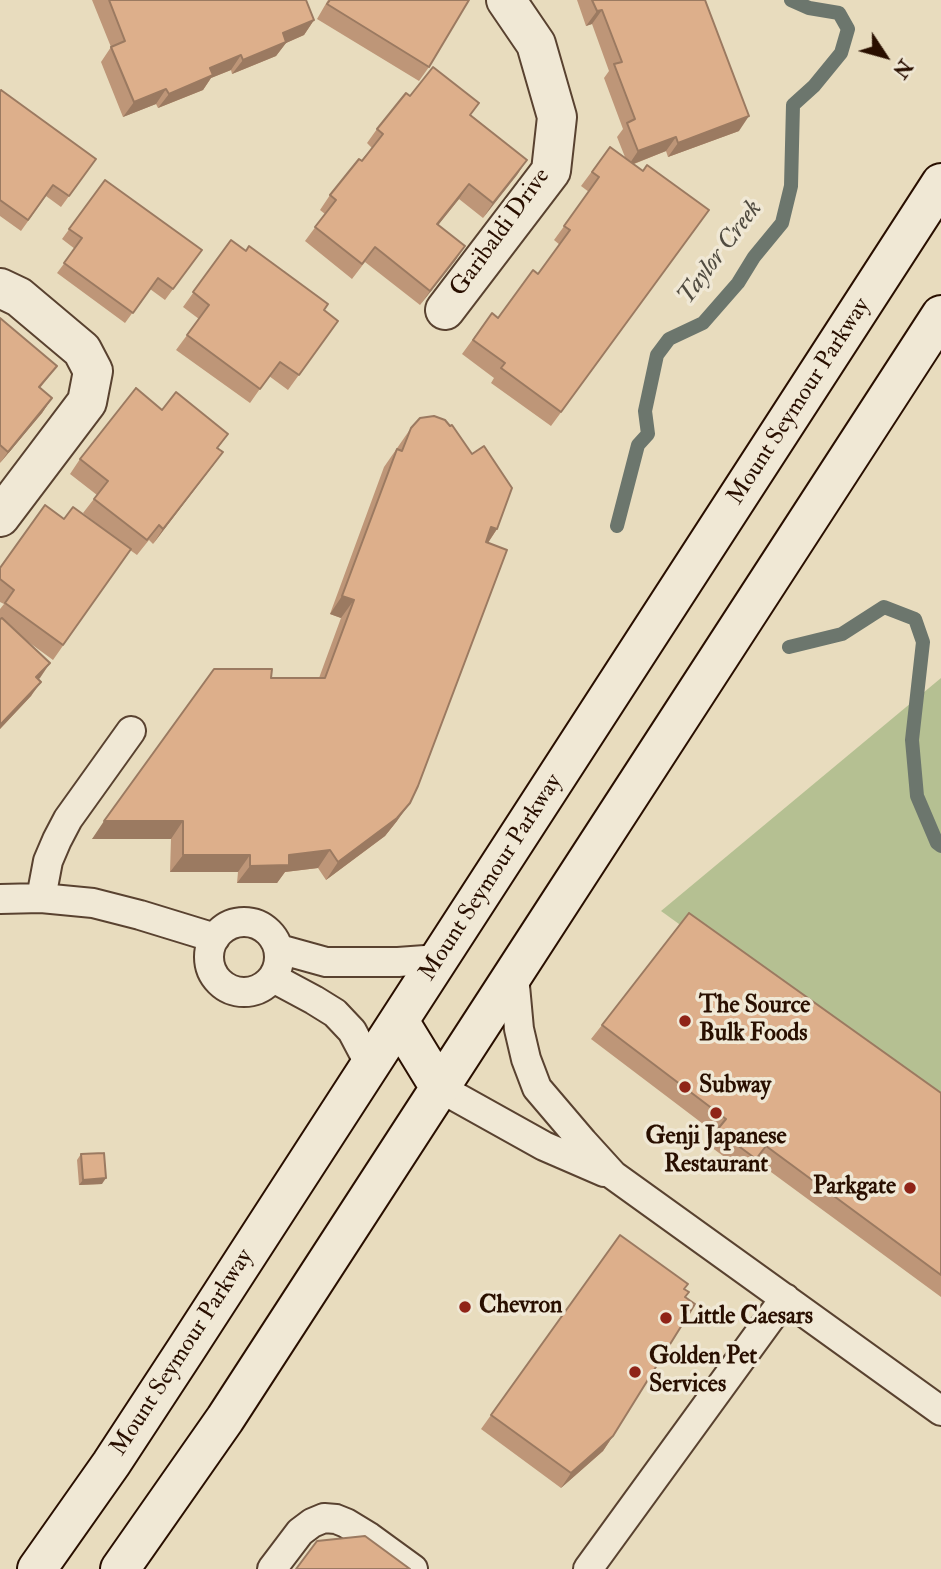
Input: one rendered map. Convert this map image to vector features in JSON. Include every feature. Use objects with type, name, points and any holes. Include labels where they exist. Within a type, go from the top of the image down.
[{"type":"main road","name":"Garibaldi Drive","points":[[446,310],[551,171],[558,117],[536,44],[506,0]]},
{"type":"main road","name":"Mount Seymour Parkway","points":[[37,1569],[118,1453],[941,183]]},
{"type":"main road","points":[[0,288],[19,297],[82,350],[93,372],[87,402],[0,517]]},
{"type":"main road","points":[[120,1569],[225,1419],[941,315]]},
{"type":"main road","points":[[399,1021],[440,1088]]},
{"type":"lane","points":[[41,898],[48,861],[62,829],[131,731]]},
{"type":"lane","points":[[0,899],[41,898],[93,903],[215,939]]},
{"type":"lane","points":[[247,921],[261,926],[273,935],[279,949],[279,964],[273,978],[263,987],[250,992],[236,991],[224,985],[214,975],[209,963],[210,950],[215,939],[223,929],[235,923],[247,921]]},
{"type":"lane","points":[[279,949],[326,962],[439,959]]},
{"type":"lane","points":[[514,975],[519,1029],[537,1088],[614,1175],[941,1411]]},
{"type":"lane","points":[[273,978],[335,1013],[352,1031],[370,1065]]},
{"type":"lane","points":[[440,1088],[544,1146],[614,1175]]},
{"type":"lane","points":[[588,1569],[785,1298]]},
{"type":"lane","points":[[272,1569],[300,1532],[324,1518],[336,1519],[369,1537],[413,1569]]},
{"type":"green space","points":[[941,678],[941,1113],[661,911]]},
{"type":"building","points":[[109,0],[306,0],[314,20],[283,33],[286,42],[243,60],[241,55],[210,68],[213,75],[169,94],[166,89],[134,102],[111,47],[125,41]]},
{"type":"building","points":[[330,0],[469,0],[429,67],[327,4]]},
{"type":"building","points":[[592,0],[705,0],[749,116],[678,143],[676,137],[638,151],[627,123],[635,119],[614,64],[622,62],[602,10],[597,11]]},
{"type":"building","points":[[433,67],[479,103],[470,115],[527,160],[493,203],[469,184],[437,224],[465,246],[430,291],[375,247],[362,264],[315,227],[336,200],[330,195],[383,134],[377,129],[406,93],[410,96]]},
{"type":"building","points":[[1,90],[96,159],[69,196],[53,185],[28,220],[0,200]]},
{"type":"building","points":[[610,147],[643,171],[647,165],[709,210],[561,412],[501,368],[505,363],[473,340],[492,313],[498,318],[533,270],[538,274],[570,230],[564,226],[599,177],[592,172]]},
{"type":"building","points":[[105,180],[202,250],[173,289],[158,278],[133,313],[64,263],[82,238],[69,229]]},
{"type":"building","points":[[231,240],[246,251],[249,246],[328,304],[324,310],[338,321],[299,375],[280,362],[260,389],[187,335],[209,305],[193,292]]},
{"type":"building","points":[[0,318],[57,366],[39,387],[52,398],[8,452],[0,445]]},
{"type":"building","points":[[136,388],[162,410],[176,392],[228,434],[217,448],[223,452],[163,529],[159,525],[147,540],[94,499],[108,481],[80,459]]},
{"type":"building","points":[[434,416],[452,425],[472,454],[484,446],[512,488],[497,529],[491,527],[486,542],[507,550],[410,803],[397,818],[338,862],[330,850],[289,855],[289,865],[250,866],[250,855],[183,855],[183,821],[104,821],[214,669],[272,669],[271,678],[325,678],[354,600],[342,596],[397,449],[402,451],[411,428],[420,418]]},
{"type":"building","points":[[45,505],[64,519],[73,507],[131,549],[63,645],[5,603],[14,590],[0,579],[0,568]]},
{"type":"building","points":[[0,619],[50,663],[36,677],[41,682],[0,725]]},
{"type":"building","points":[[689,913],[941,1093],[941,1275],[766,1146],[756,1159],[717,1130],[726,1119],[602,1025]]},
{"type":"building","points":[[104,1153],[106,1178],[83,1180],[81,1154]]},
{"type":"building","points":[[620,1235],[688,1284],[684,1289],[689,1292],[685,1297],[695,1304],[613,1436],[571,1473],[491,1415]]},
{"type":"building","points":[[365,1536],[410,1569],[296,1569],[317,1541]]},
{"type":"waterway","name":"Taylor Creek","points":[[617,526],[638,445],[648,434],[645,411],[657,355],[669,339],[703,323],[738,283],[754,257],[782,223],[791,186],[793,105],[814,86],[841,53],[848,29],[839,13],[809,8],[791,0]]},
{"type":"waterway","name":"Taylor Creek","points":[[789,647],[842,634],[884,607],[915,619],[923,642],[912,740],[917,796],[937,843],[941,846]]},
{"type":"place","name":"The Source Bulk Foods","points":[[685,1021]]},
{"type":"place","name":"Subway","points":[[685,1087]]},
{"type":"place","name":"Genji Japanese Restaurant","points":[[716,1113]]},
{"type":"place","name":"Parkgate","points":[[910,1188]]},
{"type":"place","name":"Chevron","points":[[465,1307]]},
{"type":"place","name":"Little Caesars","points":[[666,1318]]},
{"type":"place","name":"Golden Pet Services","points":[[635,1372]]}]
